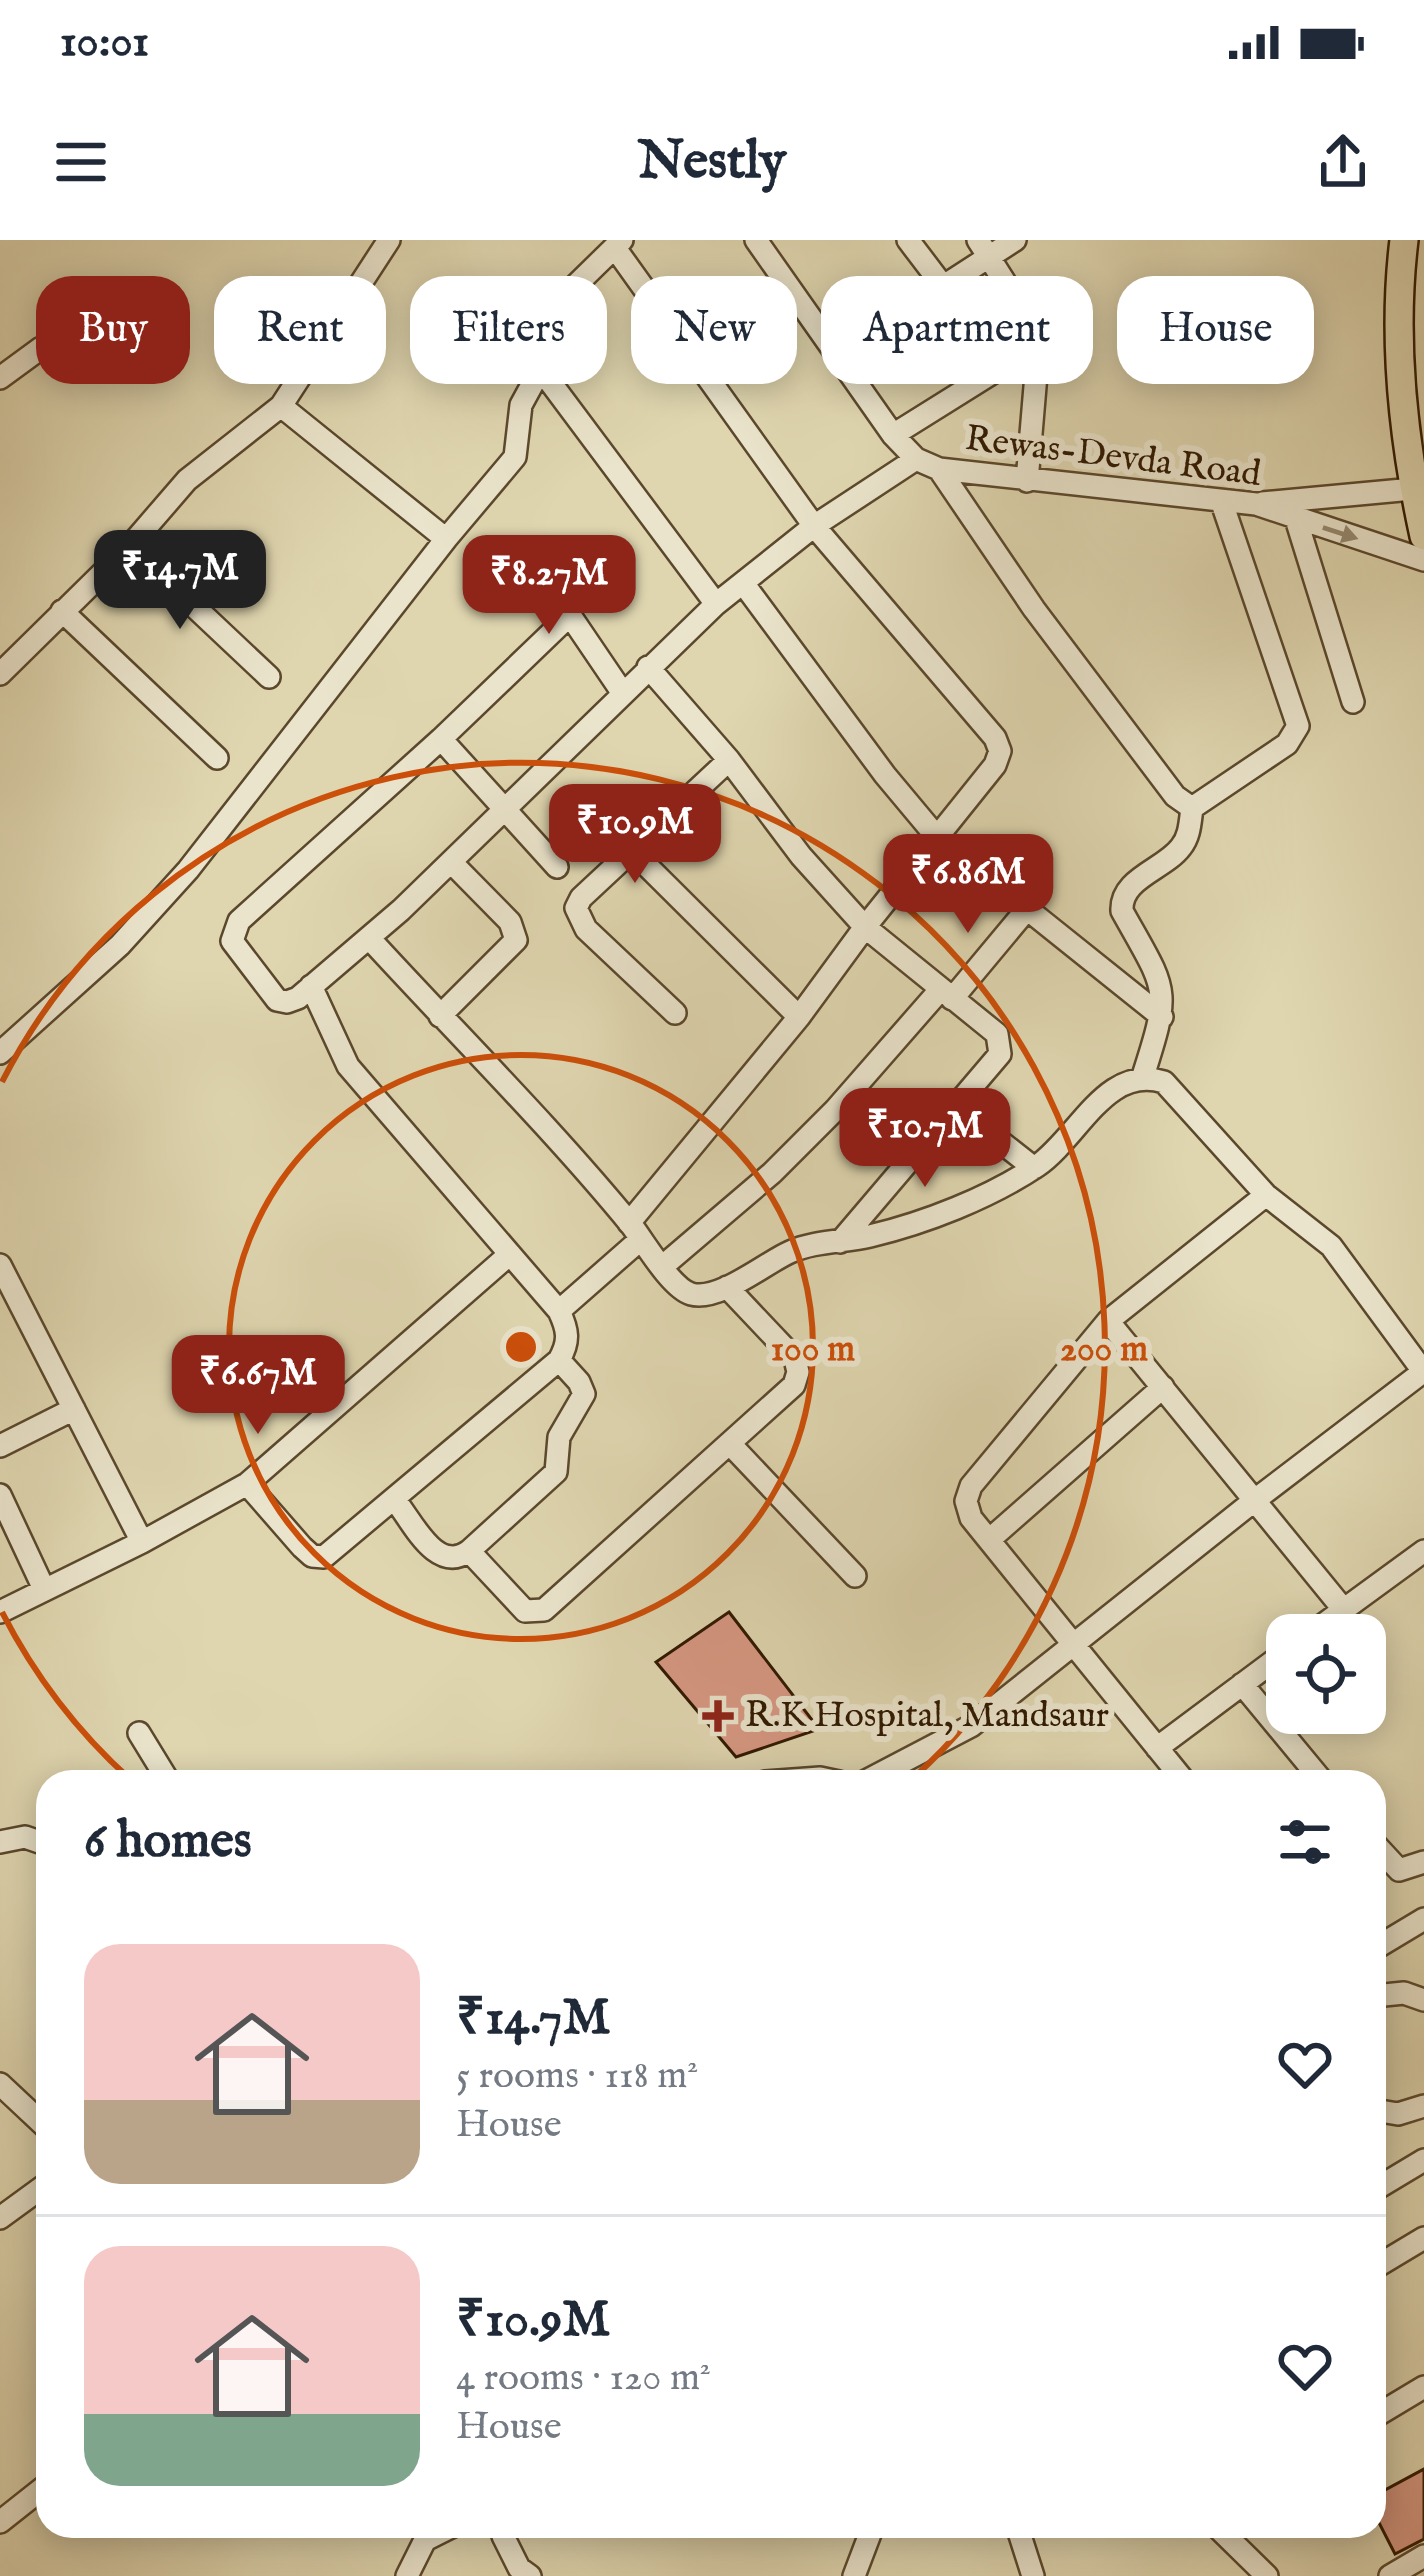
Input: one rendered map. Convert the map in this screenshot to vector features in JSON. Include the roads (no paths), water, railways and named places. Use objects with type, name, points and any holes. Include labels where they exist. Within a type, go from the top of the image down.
[{"type":"main road","points":[[1404,240],[1401,381],[1424,536]]},
{"type":"street","points":[[0,674],[130,546],[187,480],[281,406],[389,240]]},
{"type":"street","name":"Rewas-Devda Road","points":[[756,240],[821,332]]},
{"type":"street","points":[[908,240],[935,276]]},
{"type":"street","points":[[954,276],[984,248],[1015,240]]},
{"type":"street","points":[[559,1310],[635,1231],[865,927],[995,765],[1000,751],[995,738],[814,526],[619,244],[586,276]]},
{"type":"street","points":[[984,248],[1002,276]]},
{"type":"street","points":[[0,378],[36,352]]},
{"type":"street","points":[[0,1053],[120,945],[188,870],[515,457],[521,405],[532,384]]},
{"type":"street","points":[[548,384],[716,604]]},
{"type":"street","name":"Rewas-Devda Road","points":[[857,384],[916,459],[939,469],[1256,504],[1424,560]]},
{"type":"street","points":[[893,435],[975,384]]},
{"type":"street","points":[[1028,481],[1034,384]]},
{"type":"street","points":[[281,406],[446,539]]},
{"type":"street","points":[[568,616],[441,740],[239,921],[232,940],[277,1000],[298,998],[369,938],[716,604],[814,526],[916,459]]},
{"type":"street","points":[[939,469],[1034,609],[1175,796],[1192,808]]},
{"type":"street","points":[[1256,504],[1419,489]]},
{"type":"street","points":[[1143,1076],[1164,998],[1160,979],[1121,899],[1128,888],[1180,850],[1188,836],[1192,808],[1287,744],[1298,725],[1222,503]]},
{"type":"street","points":[[1295,518],[1353,702]]},
{"type":"street","points":[[130,546],[269,677]]},
{"type":"street","points":[[525,549],[622,692]]},
{"type":"street","points":[[743,583],[885,776],[936,836],[1162,1017]]},
{"type":"street","points":[[62,611],[217,758]]},
{"type":"street","points":[[648,668],[865,927],[997,1034],[1001,1043],[1000,1054],[840,1243]]},
{"type":"street","points":[[441,740],[557,867]]},
{"type":"street","points":[[675,1013],[578,918],[581,898],[728,760]]},
{"type":"street","points":[[632,851],[799,1017]]},
{"type":"street","points":[[440,1016],[516,940],[510,922],[452,862]]},
{"type":"street","points":[[663,1266],[772,1174],[1027,909]]},
{"type":"street","points":[[369,938],[691,1294],[727,1287],[791,1251],[931,1219],[1034,1168],[1111,1091],[1128,1079],[1143,1076],[1164,1082],[1266,1196],[1331,1246],[1424,1371],[971,1726],[887,1770]]},
{"type":"street","points":[[247,1484],[302,1547],[312,1556],[324,1557],[559,1360],[567,1345],[559,1310],[348,1066],[311,986]]},
{"type":"street","points":[[956,1106],[1034,1168]]},
{"type":"street","points":[[1175,1770],[971,1518],[966,1501],[971,1486],[1108,1321],[1266,1196]]},
{"type":"street","points":[[0,1612],[247,1484],[510,1254]]},
{"type":"street","points":[[0,1265],[142,1542]]},
{"type":"street","points":[[470,1551],[525,1612],[544,1610],[732,1446],[794,1385],[795,1359],[727,1287]]},
{"type":"street","points":[[1108,1321],[1344,1610]]},
{"type":"street","points":[[395,1500],[445,1559],[457,1560],[470,1551],[556,1472],[559,1437],[584,1394],[559,1360]]},
{"type":"street","points":[[989,1540],[1162,1387]]},
{"type":"street","points":[[0,1446],[74,1408]]},
{"type":"street","points":[[732,1446],[855,1576]]},
{"type":"street","points":[[0,1495],[44,1589]]},
{"type":"street","points":[[1338,1614],[1424,1551]]},
{"type":"street","points":[[1157,1748],[1266,1666]]},
{"type":"street","points":[[1242,1684],[1314,1770]]},
{"type":"street","points":[[139,1733],[162,1770]]},
{"type":"street","points":[[0,1843],[25,1837],[36,1841]]},
{"type":"street","points":[[1386,1856],[1399,1870],[1424,1862]]},
{"type":"street","points":[[1386,1942],[1424,1918]]},
{"type":"street","points":[[1386,1995],[1404,1993],[1424,2000]]},
{"type":"street","points":[[0,2084],[36,2118]]},
{"type":"street","points":[[1386,2112],[1398,2114],[1424,2106]]},
{"type":"street","points":[[1386,2183],[1424,2160]]},
{"type":"street","points":[[2,2214],[36,2191]]},
{"type":"street","points":[[1386,2261],[1424,2238]]},
{"type":"street","points":[[1386,2410],[1424,2387]]},
{"type":"street","points":[[0,2522],[36,2494]]},
{"type":"street","points":[[407,2576],[417,2549],[429,2538]]},
{"type":"street","points":[[503,2538],[519,2568],[530,2576]]},
{"type":"street","points":[[854,2576],[868,2538]]},
{"type":"street","points":[[1021,2538],[1033,2576]]},
{"type":"street","points":[[1228,2538],[1267,2576]]},
{"type":"street","points":[[1390,2576],[1424,2556]]},
{"type":"place","name":"R.K Hospital, Mandsaur","points":[[718,1716]]}]
